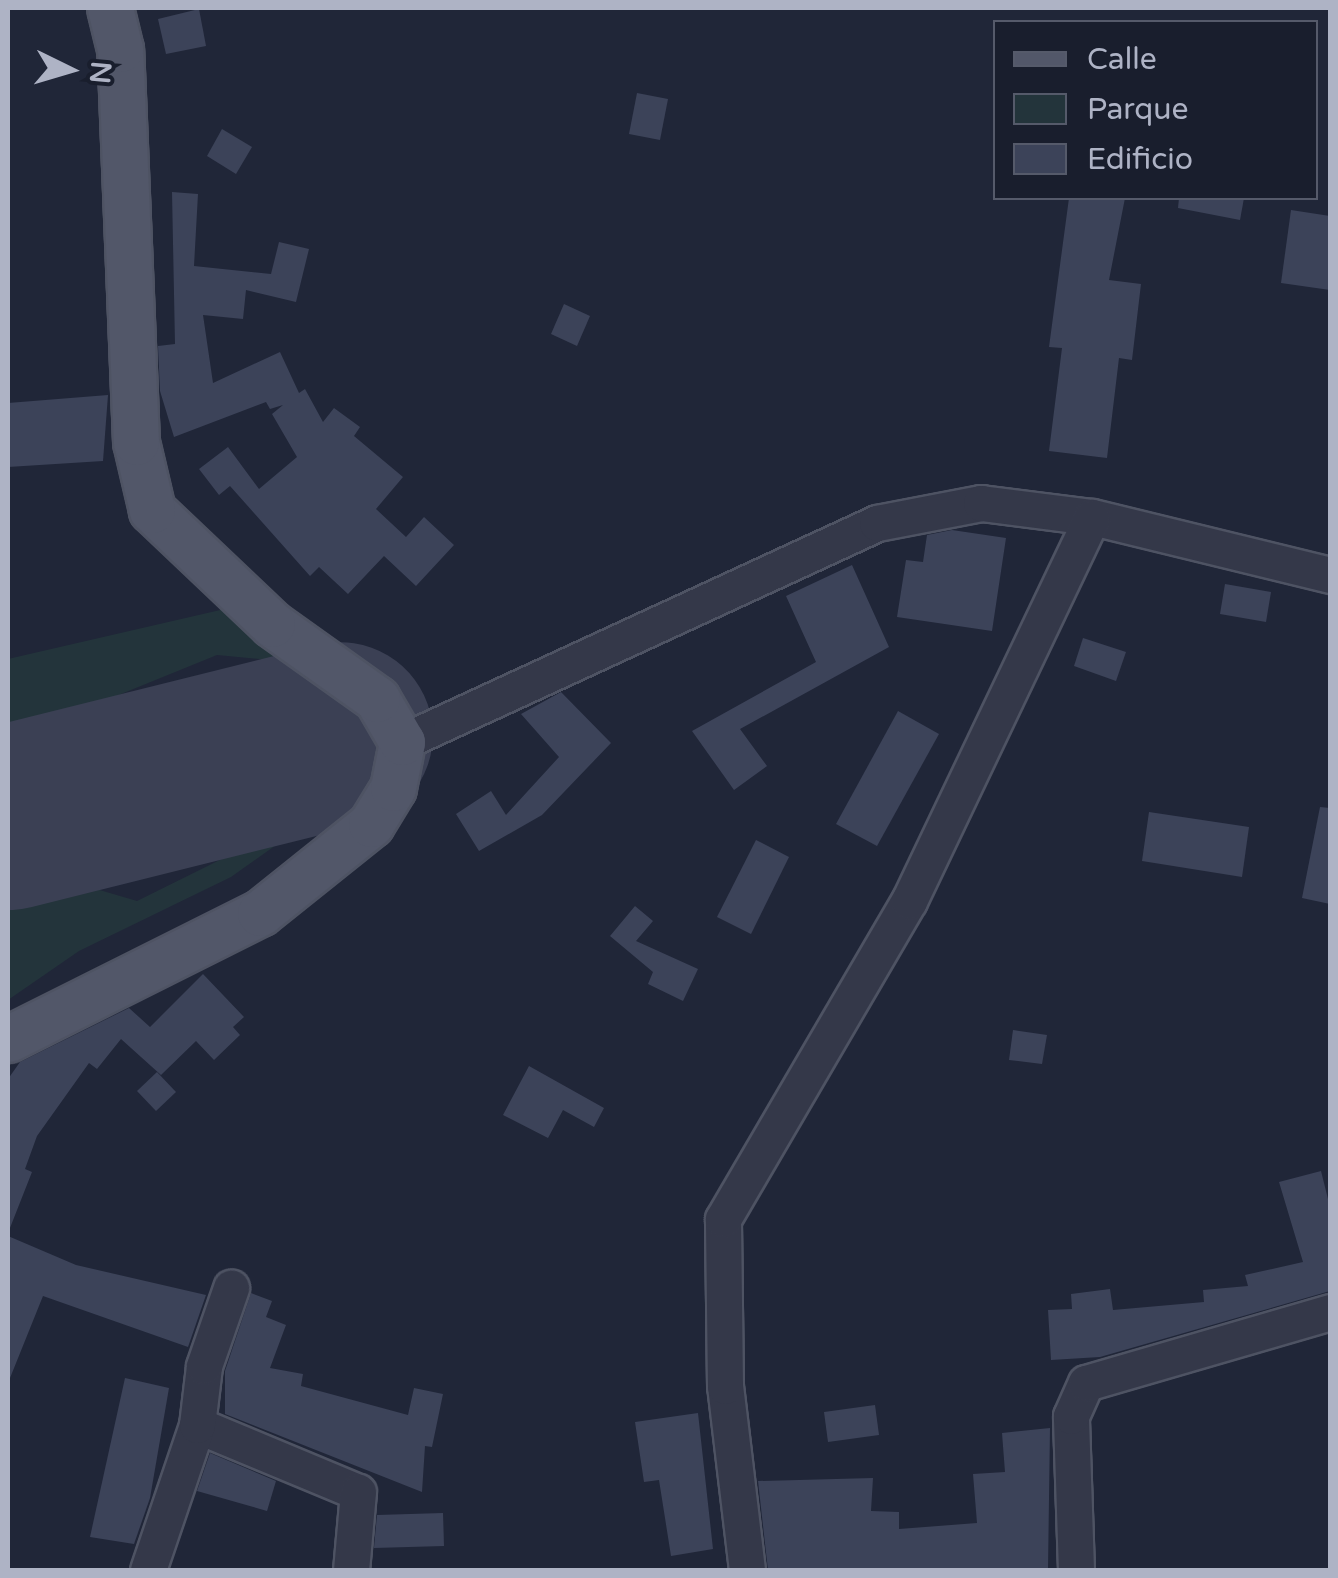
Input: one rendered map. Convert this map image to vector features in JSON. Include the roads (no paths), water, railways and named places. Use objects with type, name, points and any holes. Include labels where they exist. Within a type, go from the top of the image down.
[{"type":"main road","points":[[8,1039],[260,913],[370,824],[393,788],[402,742],[377,700],[272,624],[152,510],[133,410],[120,49],[110,8]]},
{"type":"street","points":[[402,742],[877,523],[981,503],[1092,518],[1330,576]]},
{"type":"street","points":[[747,1570],[725,1386],[723,1219],[909,902],[1092,518]]},
{"type":"street","points":[[148,1570],[197,1425],[204,1366],[231,1288]]},
{"type":"street","points":[[1076,1570],[1071,1416],[1086,1383],[1330,1312]]},
{"type":"street","points":[[197,1425],[358,1492],[351,1570]]}]
